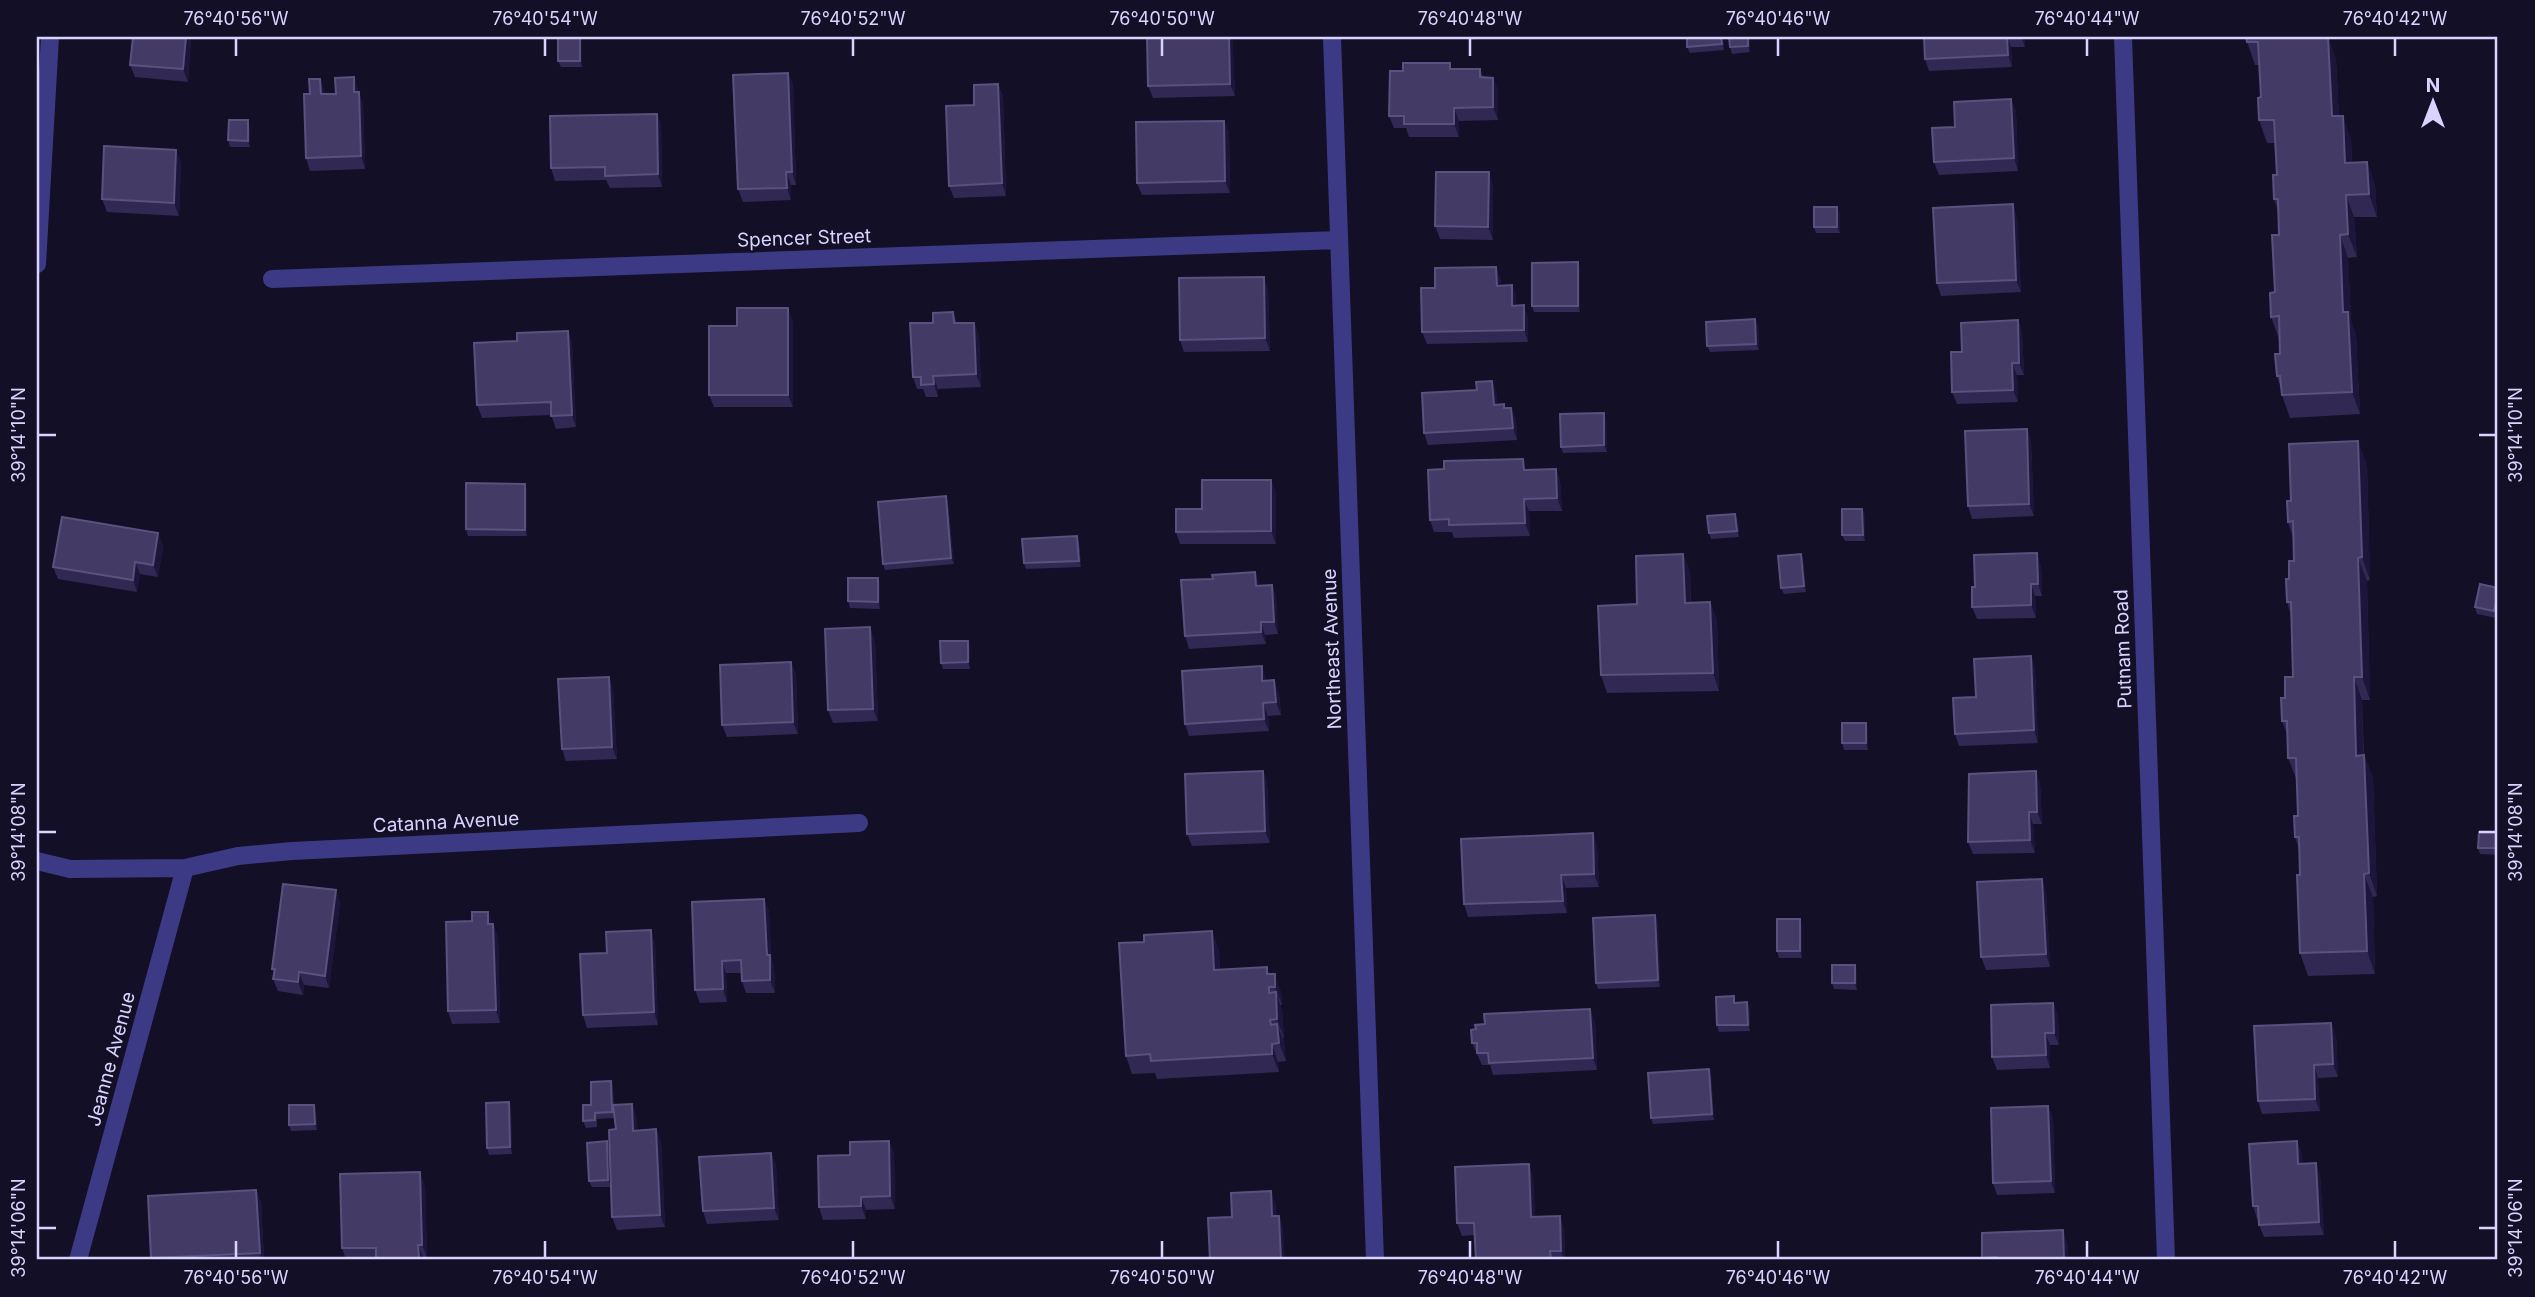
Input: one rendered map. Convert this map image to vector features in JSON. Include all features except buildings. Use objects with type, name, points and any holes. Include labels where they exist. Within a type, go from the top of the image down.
[{"type":"street","points":[[37,264],[50,37]]},
{"type":"street","name":"Northeast Avenue","points":[[1332,37],[1375,1260]]},
{"type":"street","name":"Putnam Road","points":[[2123,37],[2165,1260]]},
{"type":"street","name":"Spencer Street","points":[[272,279],[1338,240]]},
{"type":"street","name":"Catanna Avenue","points":[[37,861],[70,869],[186,868],[238,856],[292,850],[859,823]]},
{"type":"street","name":"Jeanne Avenue","points":[[78,1260],[186,868]]}]
